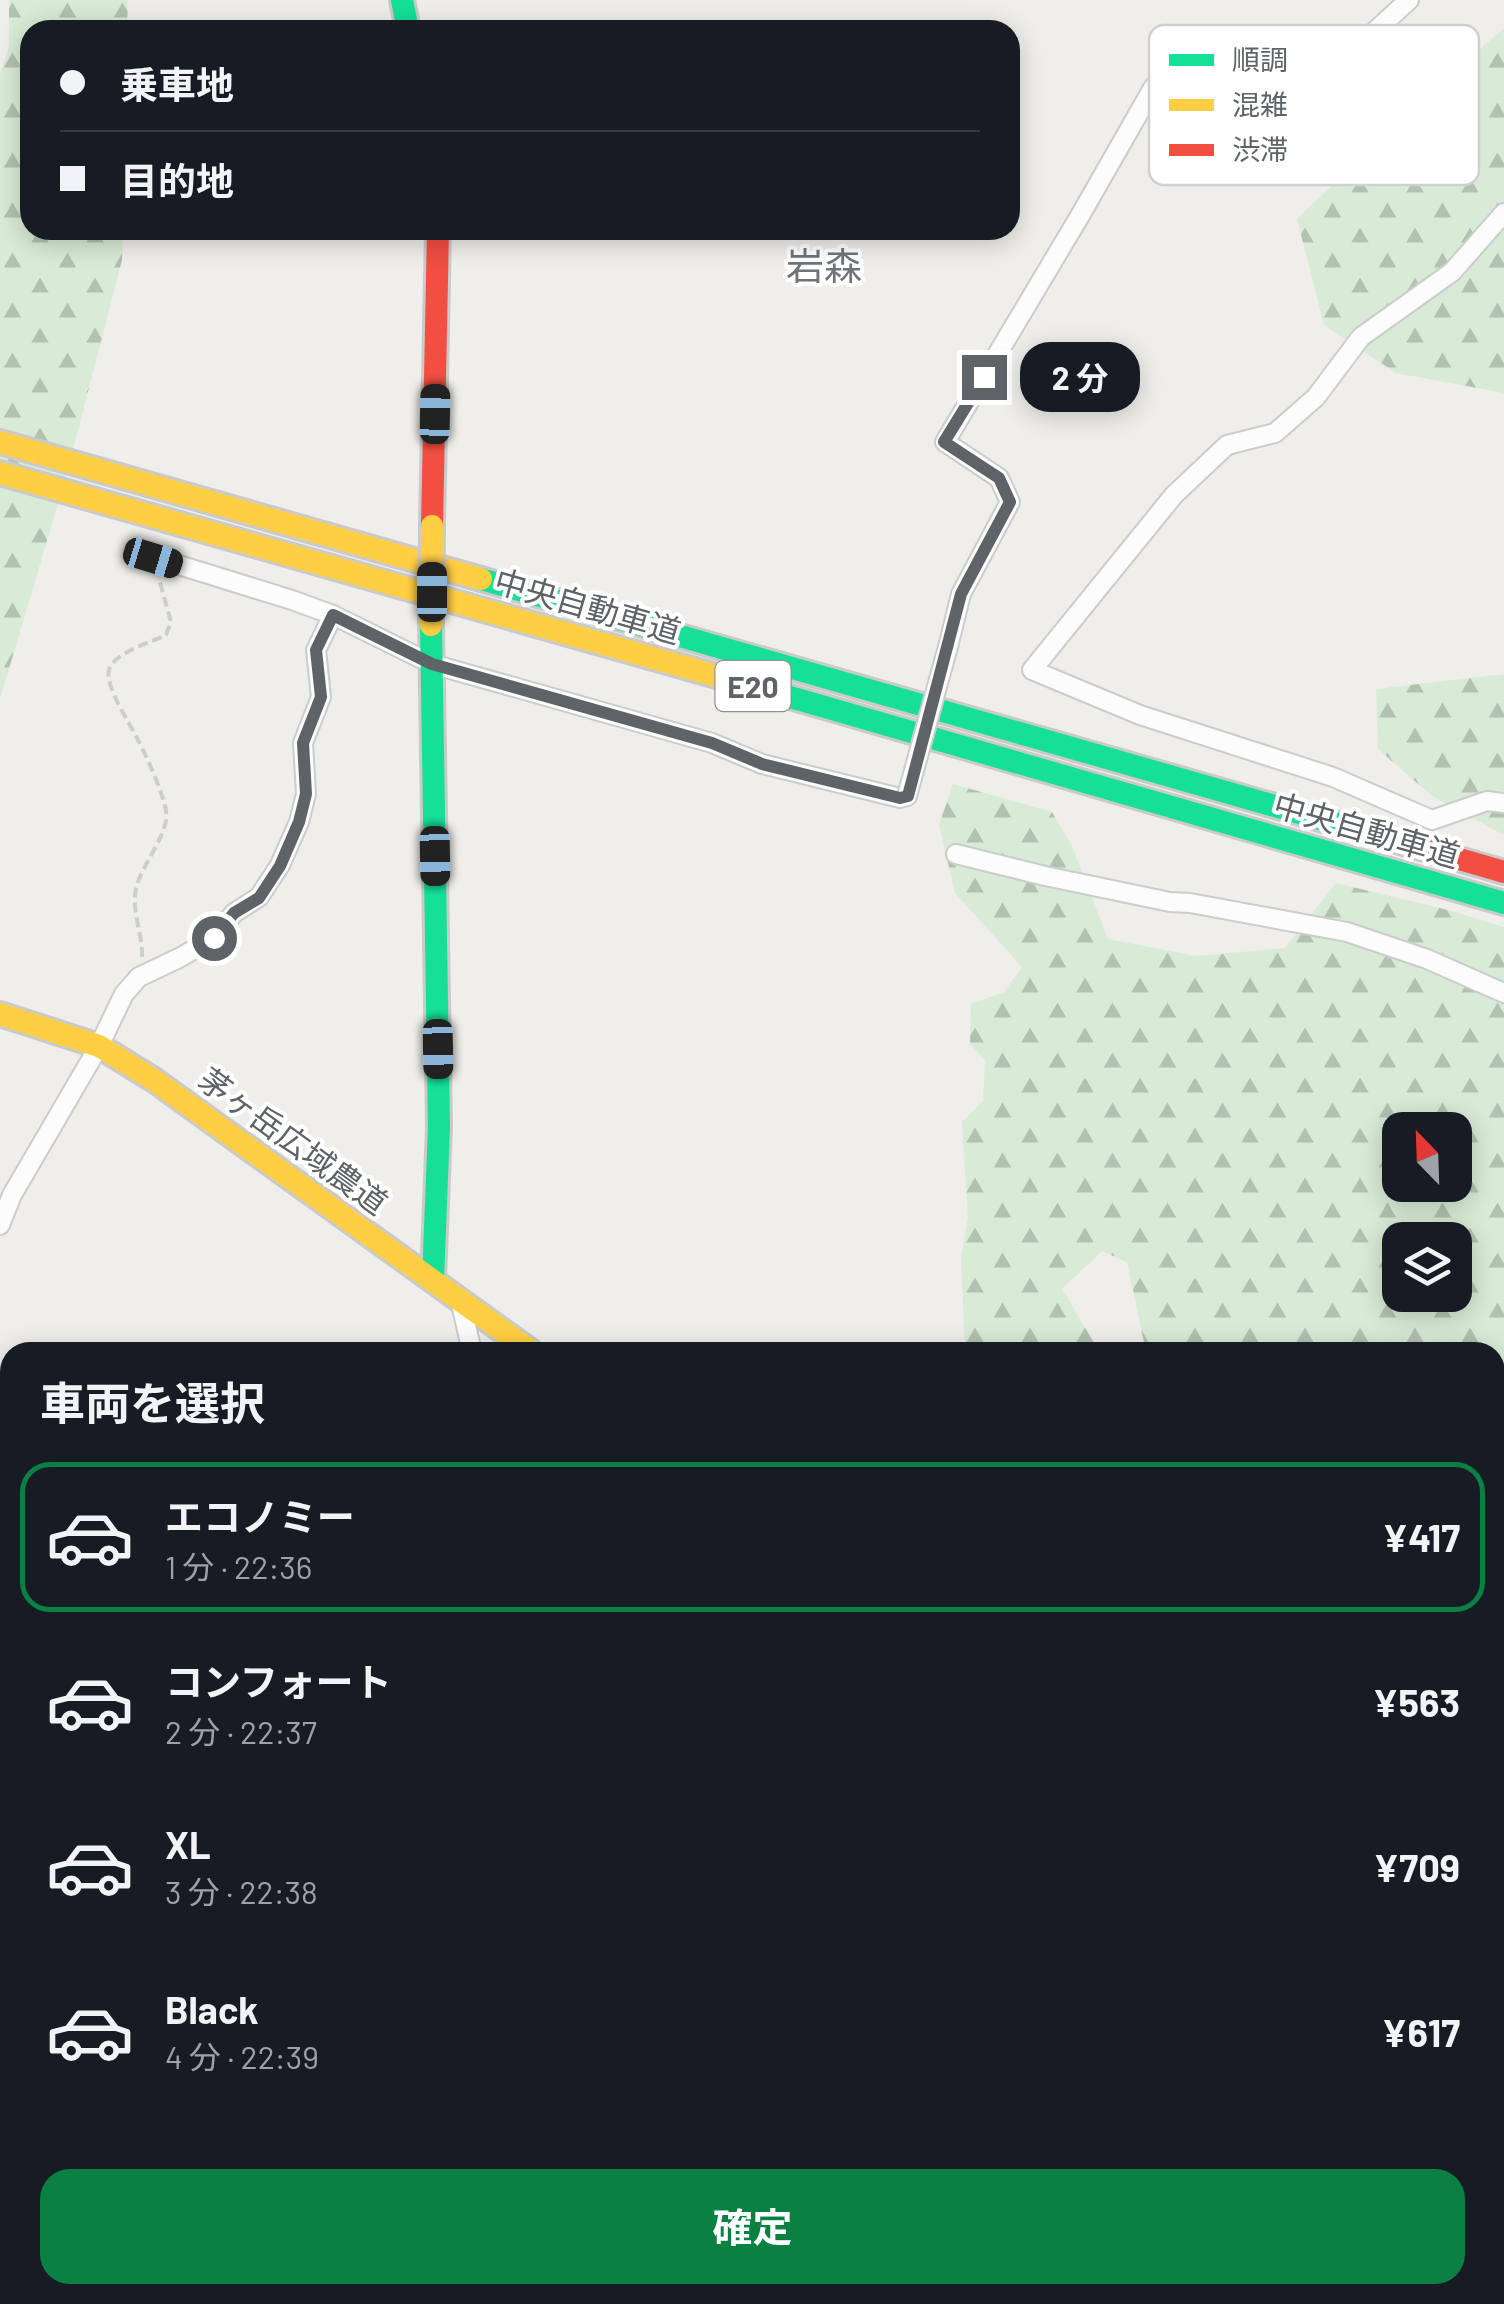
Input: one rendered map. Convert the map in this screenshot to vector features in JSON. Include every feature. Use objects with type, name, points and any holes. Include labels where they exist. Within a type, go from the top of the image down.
[{"type":"main road","points":[[433,1280],[439,1126],[431,626],[438,240]]},
{"type":"main road","name":"中央自動車道","points":[[0,442],[1504,872]]},
{"type":"main road","name":"中央自動車道","points":[[0,473],[884,722],[1504,903]]},
{"type":"main road","name":"茅ヶ岳広域農道","points":[[0,1014],[99,1046],[154,1080],[518,1342]]},
{"type":"street","points":[[1382,25],[1410,0]]},
{"type":"street","points":[[153,558],[333,615],[432,664],[712,743],[762,764],[900,798],[908,796],[961,594],[1010,502],[999,478],[944,442],[1149,95]]},
{"type":"street","points":[[1504,213],[1452,272],[1361,337],[1316,397],[1275,432],[1227,445],[1174,495],[1032,670],[1140,714],[1333,778],[1432,820],[1486,801],[1504,803]]},
{"type":"street","points":[[0,1226],[12,1196],[99,1046],[124,994],[139,976],[214,938],[234,913],[259,898],[280,866],[306,794],[303,743],[321,697],[316,650],[333,615]]},
{"type":"street","points":[[956,854],[1152,898],[1347,932],[1427,959],[1504,993]]},
{"type":"street","points":[[460,1299],[470,1342]]},
{"type":"path","points":[[139,976],[142,953],[135,892],[168,814],[108,674],[118,656],[166,636],[171,622],[153,558]]},
{"type":"green space","points":[[9,0],[128,0],[127,20],[20,20],[20,240],[123,240],[122,260],[66,477],[0,699],[0,75],[9,47]]},
{"type":"green space","points":[[1504,28],[1504,393],[1396,373],[1324,325],[1297,219],[1332,185],[1479,185],[1479,50]]},
{"type":"green space","points":[[1504,674],[1504,835],[1432,796],[1378,749],[1376,689]]},
{"type":"green space","points":[[953,784],[1052,812],[1072,846],[1108,939],[1196,956],[1285,948],[1336,883],[1504,927],[1504,1342],[1144,1342],[1127,1262],[1102,1251],[1062,1289],[1094,1342],[965,1342],[961,1260],[968,1218],[962,1122],[983,1101],[985,1060],[970,1044],[971,1004],[1004,992],[1022,967],[955,893],[939,825]]},
{"type":"traffic: fast","points":[[402,0],[406,20]]},
{"type":"traffic: fast","points":[[481,579],[1383,837]]},
{"type":"traffic: fast","points":[[431,625],[439,1126],[433,1280]]},
{"type":"traffic: fast","points":[[759,688],[1504,903]]},
{"type":"traffic: slow","points":[[0,442],[481,579]]},
{"type":"traffic: slow","points":[[0,473],[759,688]]},
{"type":"traffic: slow","points":[[431,625],[432,526]]},
{"type":"traffic: slow","points":[[0,1014],[99,1046],[154,1080],[518,1342]]},
{"type":"traffic: jam","points":[[432,526],[438,240]]},
{"type":"traffic: jam","points":[[1383,837],[1504,872]]},
{"type":"district","name":"岩森","points":[[824,265]]},
{"type":"route","points":[[214,938],[234,913],[259,898],[280,866],[299,822],[306,794],[303,743],[321,697],[316,650],[333,615],[432,664],[712,743],[762,764],[900,798],[908,796],[961,594],[1010,502],[999,478],[944,442],[984,377]]}]
